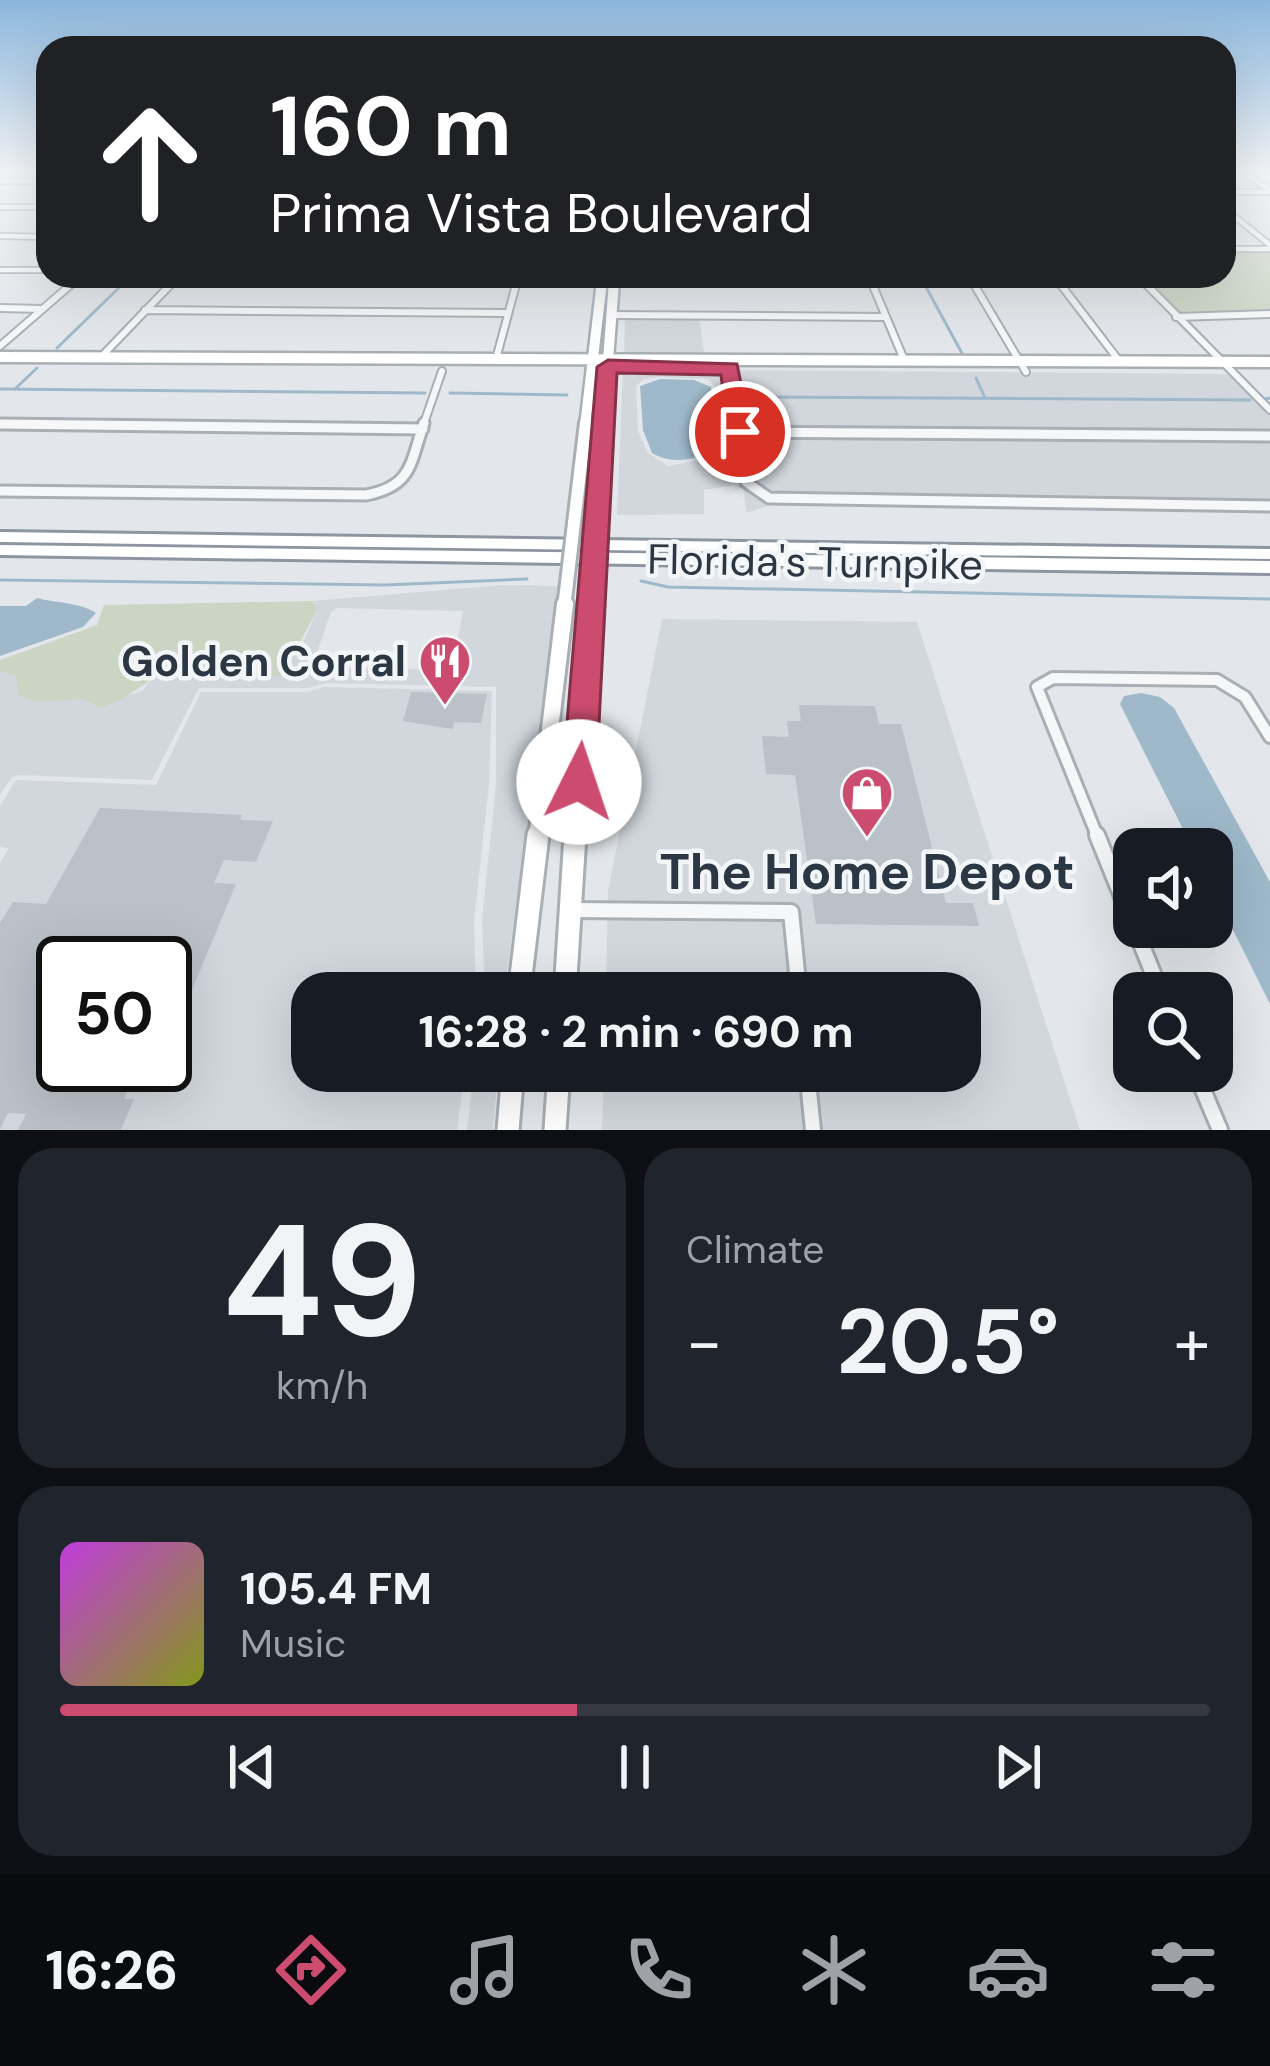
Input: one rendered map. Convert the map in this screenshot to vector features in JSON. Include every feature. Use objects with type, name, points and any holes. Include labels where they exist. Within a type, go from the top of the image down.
[{"type":"highway","name":"Florida's Turnpike","points":[[0,537],[1270,554]]},
{"type":"highway","name":"Florida's Turnpike","points":[[0,550],[1270,567]]},
{"type":"main road","points":[[521,972],[601,288]]},
{"type":"main road","points":[[567,972],[614,288]]},
{"type":"main road","points":[[0,357],[1024,368],[1270,366]]},
{"type":"main road","points":[[426,362],[592,363]]},
{"type":"main road","points":[[608,363],[791,369],[922,362]]},
{"type":"main road","points":[[856,366],[922,362],[1024,368],[1122,364],[1225,368]]},
{"type":"main road","points":[[508,1130],[511,1092]]},
{"type":"main road","points":[[555,1130],[558,1092]]},
{"type":"street","points":[[1244,224],[1270,247]]},
{"type":"street","points":[[0,236],[36,237]]},
{"type":"street","points":[[1236,248],[1270,247]]},
{"type":"street","points":[[0,270],[36,270]]},
{"type":"street","points":[[0,346],[67,288]]},
{"type":"street","points":[[100,358],[166,288]]},
{"type":"street","points":[[496,359],[514,288]]},
{"type":"street","points":[[874,288],[905,362]]},
{"type":"street","points":[[976,288],[1024,368]]},
{"type":"street","points":[[1063,288],[1122,364]]},
{"type":"street","points":[[1149,288],[1270,410]]},
{"type":"street","points":[[0,308],[43,309]]},
{"type":"street","points":[[145,310],[507,313]]},
{"type":"street","points":[[1177,317],[1270,314]]},
{"type":"street","points":[[613,315],[886,317]]},
{"type":"street","points":[[730,369],[746,482],[760,494],[783,500],[1270,506]]},
{"type":"street","points":[[0,491],[366,495],[392,490],[404,480],[442,371]]},
{"type":"street","points":[[0,424],[423,429]]},
{"type":"street","points":[[740,432],[1270,436]]},
{"type":"street","points":[[1152,972],[1037,687],[1053,678],[1217,680],[1245,697],[1270,737]]},
{"type":"street","points":[[571,910],[790,912],[797,972]]},
{"type":"street","points":[[809,1092],[813,1130]]},
{"type":"street","points":[[1204,1092],[1220,1130]]},
{"type":"shaded area","points":[[625,317],[699,317],[705,359],[624,359]]},
{"type":"shaded area","points":[[623,369],[1227,374],[1270,415],[1270,503],[788,499],[746,513],[744,490],[734,485],[704,490],[704,514],[617,515]],"holes":[[[660,377],[707,379],[715,386],[722,445],[706,459],[668,466],[648,453],[638,431],[636,386],[644,379]]]},
{"type":"shaded area","points":[[503,585],[560,586],[507,972],[484,972],[482,920],[496,784],[496,687],[326,683],[308,688],[199,688],[152,780],[19,775],[11,778],[0,795],[0,672],[16,675],[18,695],[36,702],[61,697],[84,699],[93,705],[142,691],[154,676],[175,671],[208,671],[250,682],[301,647],[318,609],[313,601]],"holes":[[[338,608],[463,611],[453,666],[448,670],[312,667],[331,612]]]},
{"type":"shaded area","points":[[662,619],[917,622],[1080,1130],[602,1130],[603,1092],[981,1092],[981,972],[606,972],[608,891]]},
{"type":"shaded area","points":[[324,687],[492,691],[489,784],[474,921],[475,972],[291,972],[291,1092],[462,1092],[457,1130],[0,1130],[0,863],[9,848],[0,847],[0,806],[16,780],[156,785],[201,692],[308,692]]},
{"type":"shaded area","points":[[472,1092],[496,1092],[493,1130],[467,1130]]},
{"type":"green space","points":[[1236,250],[1270,251],[1270,313],[1181,315],[1153,288],[1236,288]]},
{"type":"green space","points":[[313,601],[318,609],[282,675],[251,678],[177,671],[158,676],[100,708],[83,699],[36,702],[18,695],[16,675],[0,672],[0,660],[97,625],[104,605]]},
{"type":"water","points":[[660,379],[694,380],[711,387],[717,430],[712,450],[682,460],[652,453],[643,430],[640,386]]},
{"type":"water","points":[[37,598],[96,613],[83,627],[0,656],[0,606],[26,606]]},
{"type":"water","points":[[1124,696],[1160,697],[1174,708],[1270,882],[1270,1004],[1233,930],[1233,828],[1182,828],[1120,704]]},
{"type":"building","name":"Golden Corral","points":[[411,692],[487,694],[481,723],[454,722],[453,729],[403,721]]},
{"type":"building","name":"The Home Depot","points":[[799,705],[875,706],[879,724],[901,724],[946,903],[973,903],[979,926],[816,924],[795,775],[766,774],[762,736],[789,737],[787,721],[801,721]]},
{"type":"building","points":[[100,808],[242,815],[240,820],[273,821],[256,862],[224,860],[214,883],[236,884],[192,990],[192,936],[36,936],[36,1092],[127,1092],[124,1099],[134,1099],[121,1130],[18,1130],[26,1114],[8,1113],[0,1130],[0,923],[13,902],[46,904]]},
{"type":"waterway","points":[[57,348],[119,288]]},
{"type":"waterway","points":[[927,288],[964,357]]},
{"type":"waterway","points":[[16,388],[37,368]]},
{"type":"waterway","points":[[976,378],[985,398]]},
{"type":"waterway","points":[[0,389],[425,393]]},
{"type":"waterway","points":[[450,393],[567,395]]},
{"type":"waterway","points":[[747,397],[1250,400]]},
{"type":"waterway","points":[[1265,399],[1270,398]]},
{"type":"waterway","points":[[0,580],[385,585],[527,579]]},
{"type":"waterway","points":[[641,581],[668,587],[1270,599]]},
{"type":"place","name":"Golden Corral","points":[[445,707]]},
{"type":"place","name":"The Home Depot","points":[[867,839]]},
{"type":"route","points":[[579,782],[608,367],[730,369],[740,432]]}]
